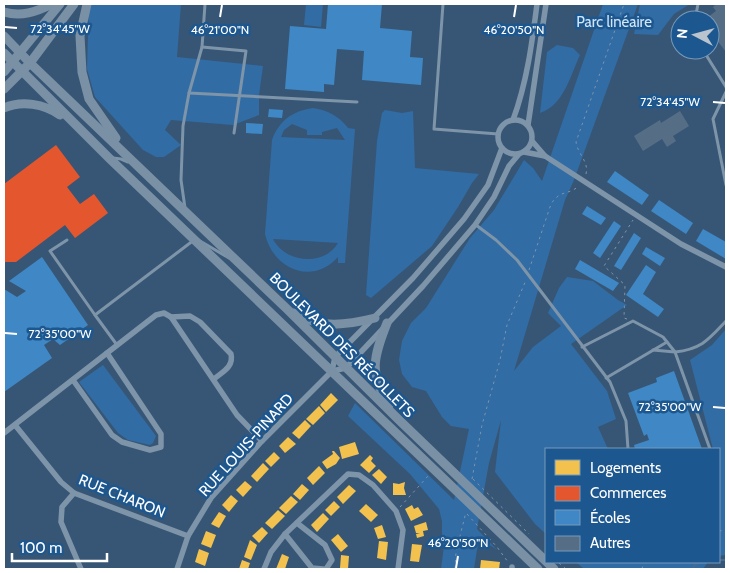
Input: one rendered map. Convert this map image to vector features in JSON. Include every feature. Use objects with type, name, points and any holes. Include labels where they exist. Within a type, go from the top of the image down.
[{"type":"main road","points":[[4,12],[10,14],[29,14],[52,4]]},
{"type":"main road","points":[[4,72],[60,4]]},
{"type":"main road","points":[[4,89],[30,63],[74,4]]},
{"type":"main road","points":[[87,4],[80,36],[82,72],[89,99],[131,158]]},
{"type":"main road","name":"BOULEVARD DES RÉCOLLETS","points":[[4,36],[545,560]]},
{"type":"main road","name":"BOULEVARD DES RÉCOLLETS","points":[[4,54],[194,240],[538,569]]},
{"type":"main road","points":[[4,108],[10,105],[31,103],[52,109],[82,130]]},
{"type":"main road","points":[[287,309],[321,324],[351,324],[375,318]]},
{"type":"main road","points":[[387,323],[377,348],[375,371],[378,386],[398,419]]},
{"type":"street","points":[[513,120],[521,97],[530,56],[537,4]]},
{"type":"street","points":[[346,368],[423,286],[475,225],[494,197],[509,166],[528,149],[532,141],[532,134],[528,125],[546,4]]},
{"type":"street","points":[[528,125],[518,120],[504,124],[498,134],[502,148],[510,153],[545,156]]},
{"type":"street","points":[[532,141],[545,156],[681,244],[726,267]]},
{"type":"street","points":[[332,372],[335,357],[414,278],[464,219],[488,185],[502,148]]},
{"type":"street","points":[[464,219],[475,225]]},
{"type":"street","points":[[414,278],[423,286]]},
{"type":"street","points":[[4,434],[156,315],[164,313],[171,317],[237,415],[262,441]]},
{"type":"street","points":[[171,317],[190,316],[200,322],[231,354],[230,366],[214,379]]},
{"type":"street","points":[[73,380],[112,435],[122,442],[150,450],[161,447],[161,434],[107,354]]},
{"type":"street","name":"RUE LOUIS-PINARD","points":[[177,569],[188,536],[212,498],[262,441],[332,372],[346,368]]},
{"type":"street","name":"RUE CHARON","points":[[15,425],[61,482],[74,493],[188,536]]},
{"type":"street","points":[[264,569],[271,552],[285,534],[348,474],[359,475],[373,485],[396,511],[403,530],[398,569]]},
{"type":"street","points":[[74,493],[62,507],[61,522],[81,569]]},
{"type":"street","points":[[285,534],[312,568],[325,569],[332,560],[326,545],[297,523]]},
{"type":"lane","points":[[186,214],[181,180],[182,145],[189,93],[202,47],[205,4]]},
{"type":"lane","points":[[443,4],[434,129],[498,134]]},
{"type":"lane","points":[[202,47],[246,51],[234,133]]},
{"type":"lane","points":[[709,60],[726,87]]},
{"type":"lane","points":[[726,92],[713,119],[726,185]]},
{"type":"lane","points":[[189,93],[357,102]]},
{"type":"lane","points":[[109,158],[121,159],[140,167]]},
{"type":"lane","points":[[475,225],[496,240],[517,260],[610,382],[626,422],[628,448]]},
{"type":"lane","points":[[67,240],[50,251],[117,345]]},
{"type":"lane","points":[[95,315],[194,240],[204,242],[221,255],[236,262]]},
{"type":"lane","points":[[582,347],[633,321],[663,337],[675,352],[710,448]]},
{"type":"lane","points":[[653,350],[675,352],[696,348],[709,339],[726,321]]},
{"type":"lane","points":[[606,378],[667,342]]},
{"type":"path","points":[[585,176],[587,167],[576,142],[624,4]]},
{"type":"path","points":[[530,269],[551,204],[557,196],[578,188]]},
{"type":"path","points":[[633,321],[624,318],[624,285],[604,266],[636,215]]},
{"type":"path","points":[[526,282],[507,325],[500,360],[482,425],[472,479],[533,537]]},
{"type":"path","points":[[396,511],[434,470]]},
{"type":"path","points":[[455,569],[456,552],[467,508]]},
{"type":"path","points":[[466,513],[498,547],[512,568]]},
{"type":"green space","points":[[89,4],[181,4],[177,57],[263,66],[259,95],[259,115],[233,125],[171,120],[165,130],[181,145],[164,157],[156,157],[143,150],[95,97],[87,69]]},
{"type":"green space","points":[[306,4],[323,4],[321,27],[304,25]]},
{"type":"green space","name":"Parc linéaire","points":[[603,4],[638,4],[565,200],[514,371],[533,347],[561,326],[548,313],[559,288],[567,277],[593,281],[627,305],[571,344],[607,391],[616,419],[598,427],[608,448],[545,448],[545,533],[535,524],[495,472],[501,420],[489,463],[477,529],[497,550],[487,543],[478,543],[474,569],[441,569],[444,546],[439,509],[410,474],[348,416],[355,403],[454,500],[469,429],[451,426],[442,417],[426,391],[412,387],[402,374],[399,360],[402,341],[411,323],[426,308],[470,238],[494,210],[524,160],[533,168],[542,181]]},
{"type":"green space","points":[[640,4],[690,4],[680,10],[670,10],[670,19],[658,35],[634,34]]},
{"type":"green space","points":[[557,45],[573,48],[580,55],[561,97],[555,104],[540,113],[547,52]]},
{"type":"green space","points":[[313,108],[328,112],[341,120],[348,128],[355,129],[345,263],[338,263],[338,257],[328,266],[317,271],[306,272],[295,270],[276,256],[269,246],[265,234],[272,140],[278,127],[287,118],[305,109]],"holes":[[[292,124],[307,130],[307,135],[322,135],[322,132],[337,128],[345,140],[281,137],[284,130]],[[274,239],[338,243],[332,251],[324,256],[305,259],[286,253]]]},
{"type":"green space","points":[[385,110],[402,113],[413,111],[415,168],[479,174],[432,246],[371,298],[366,295],[377,141],[382,113]]},
{"type":"green space","points":[[726,329],[726,555],[720,556],[720,448],[713,448],[690,360],[712,345]]},
{"type":"green space","points":[[103,365],[156,436],[150,445],[128,440],[118,433],[79,382]]},
{"type":"green space","points":[[577,563],[707,563],[703,569],[584,569]]},
{"type":"building: Logements","points":[[331,393],[338,400],[326,412],[320,405]]},
{"type":"building: Logements","points":[[319,406],[325,413],[313,425],[306,419]]},
{"type":"building: Logements","points":[[305,420],[311,426],[299,439],[292,433]]},
{"type":"building: Logements","points":[[288,437],[296,444],[285,453],[279,446]]},
{"type":"building: Logements","points":[[355,442],[359,454],[342,459],[339,447]]},
{"type":"building: Logements","points":[[332,451],[340,458],[336,464],[327,469],[322,462],[333,454]]},
{"type":"building: Logements","points":[[274,452],[280,458],[271,467],[265,461]]},
{"type":"building: Logements","points":[[370,455],[373,458],[371,461],[376,466],[369,473],[360,465]]},
{"type":"building: Logements","points":[[263,463],[269,469],[257,482],[251,476]]},
{"type":"building: Logements","points":[[319,466],[325,473],[313,485],[307,478]]},
{"type":"building: Logements","points":[[379,469],[387,477],[381,484],[372,475]]},
{"type":"building: Logements","points":[[245,481],[252,487],[243,497],[236,490]]},
{"type":"building: Logements","points":[[405,482],[406,495],[393,495],[393,483]]},
{"type":"building: Logements","points":[[302,484],[309,490],[300,500],[293,494]]},
{"type":"building: Logements","points":[[349,485],[356,491],[343,504],[337,497]]},
{"type":"building: Logements","points":[[231,495],[238,501],[229,512],[222,505]]},
{"type":"building: Logements","points":[[291,496],[298,502],[286,514],[279,508]]},
{"type":"building: Logements","points":[[334,501],[340,507],[331,516],[325,510]]},
{"type":"building: Logements","points":[[366,504],[378,515],[371,522],[359,511]]},
{"type":"building: Logements","points":[[412,505],[414,509],[418,507],[423,515],[411,521],[405,509]]},
{"type":"building: Logements","points":[[278,510],[285,516],[272,529],[265,523]]},
{"type":"building: Logements","points":[[219,512],[226,516],[219,528],[211,524]]},
{"type":"building: Logements","points":[[323,513],[329,519],[317,532],[311,525]]},
{"type":"building: Logements","points":[[426,522],[428,530],[423,531],[424,536],[417,538],[416,534],[420,533],[416,533],[414,526]]},
{"type":"building: Logements","points":[[382,525],[386,537],[378,539],[374,528]]},
{"type":"building: Logements","points":[[262,527],[268,533],[259,543],[252,536]]},
{"type":"building: Logements","points":[[206,531],[216,535],[211,548],[201,544]]},
{"type":"building: Logements","points":[[338,534],[348,546],[341,552],[331,540]]},
{"type":"building: Logements","points":[[250,540],[257,545],[251,560],[244,557]]},
{"type":"building: Logements","points":[[379,541],[388,542],[386,560],[377,558]]},
{"type":"building: Logements","points":[[412,544],[422,545],[419,562],[410,561]]},
{"type":"building: Logements","points":[[199,549],[209,553],[205,566],[195,562]]},
{"type":"building: Logements","points":[[282,554],[289,557],[285,569],[276,569]]},
{"type":"building: Logements","points":[[341,555],[349,556],[348,569],[340,568]]},
{"type":"building: Logements","points":[[242,560],[250,563],[248,569],[239,569]]},
{"type":"building: Logements","points":[[481,560],[500,562],[499,569],[480,569]]},
{"type":"building: Commerces","points":[[56,145],[80,177],[67,187],[80,204],[94,194],[108,213],[75,238],[65,225],[16,262],[4,262],[4,184]]},
{"type":"building: Écoles","points":[[328,4],[382,4],[380,28],[412,31],[410,57],[423,58],[421,85],[362,80],[364,51],[337,49],[334,85],[324,84],[324,92],[285,89],[290,26],[326,29]]},
{"type":"building: Écoles","points":[[269,109],[283,110],[282,118],[268,117]]},
{"type":"building: Écoles","points":[[246,123],[263,124],[262,134],[246,133]]},
{"type":"building: Écoles","points":[[615,171],[649,195],[642,205],[607,182]]},
{"type":"building: Écoles","points":[[659,200],[693,223],[686,234],[651,211]]},
{"type":"building: Écoles","points":[[587,206],[606,218],[601,225],[582,214]]},
{"type":"building: Écoles","points":[[614,221],[621,226],[600,258],[593,253]]},
{"type":"building: Écoles","points":[[703,229],[726,242],[726,259],[696,241]]},
{"type":"building: Écoles","points":[[634,233],[641,238],[621,270],[614,266]]},
{"type":"building: Écoles","points":[[646,247],[665,258],[660,266],[642,254]]},
{"type":"building: Écoles","points":[[42,257],[88,325],[60,345],[53,339],[44,345],[52,358],[4,392],[4,289],[17,297],[26,291],[9,281]]},
{"type":"building: Écoles","points":[[580,260],[619,283],[613,291],[575,269]]},
{"type":"building: Écoles","points":[[646,265],[656,272],[643,294],[664,309],[658,317],[626,295]]},
{"type":"building: Écoles","points":[[674,371],[702,448],[635,448],[634,445],[649,440],[647,434],[644,436],[628,393],[657,382],[656,378]]},
{"type":"building: Autres","points":[[716,4],[726,4],[726,52],[720,44],[720,10],[715,10],[713,7]]},
{"type":"building: Autres","points":[[680,111],[689,126],[673,136],[676,141],[667,147],[662,139],[643,151],[634,136],[660,120],[661,123]]},
{"type":"waterway","points":[[720,560],[726,560]]},
{"type":"waterway","points":[[693,569],[694,565],[699,563]]}]
